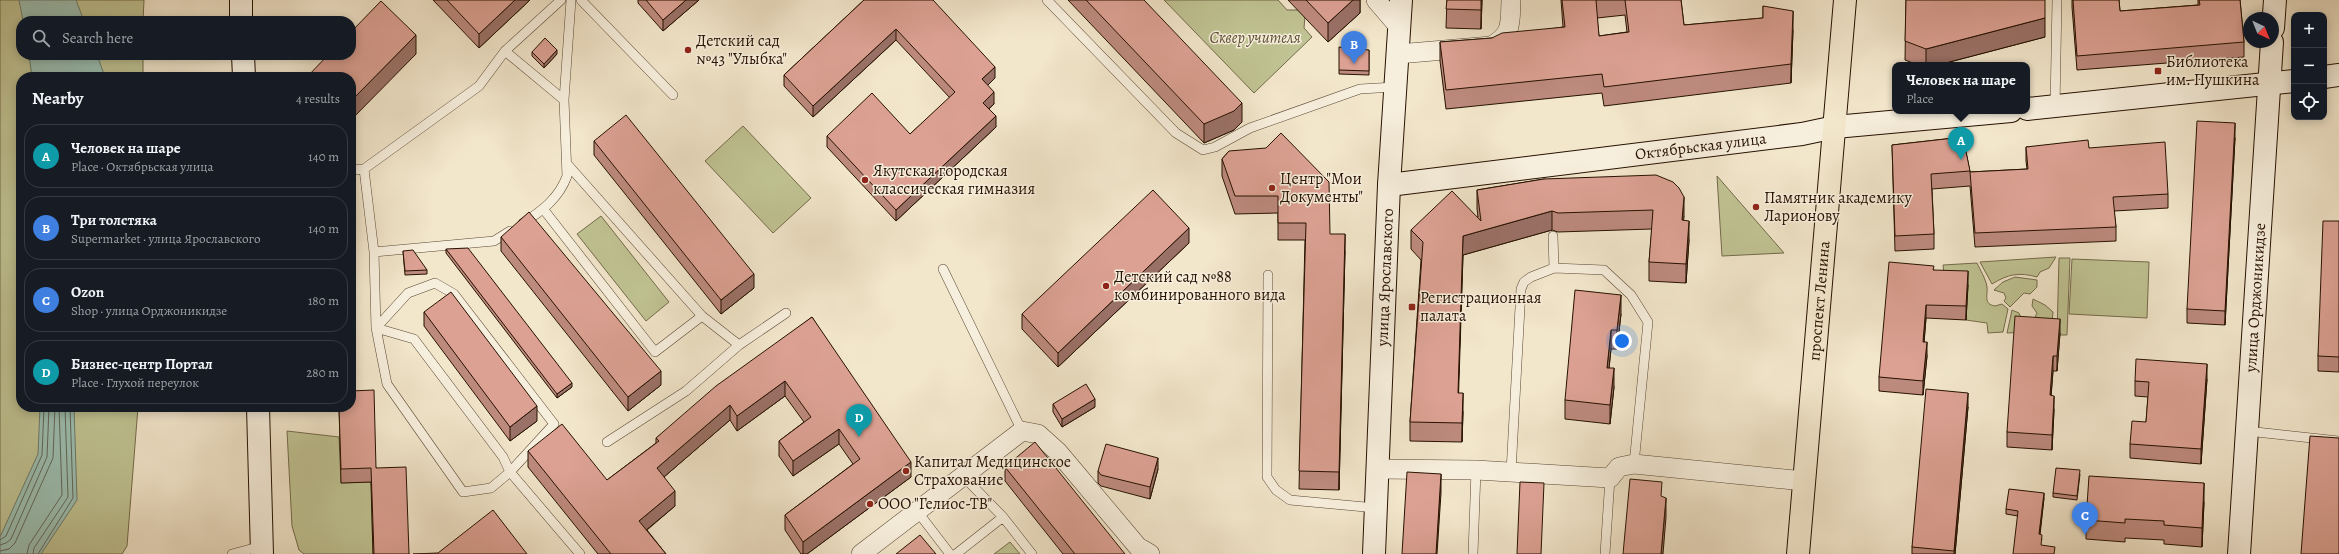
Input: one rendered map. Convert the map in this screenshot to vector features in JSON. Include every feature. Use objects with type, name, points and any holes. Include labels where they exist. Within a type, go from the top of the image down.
[{"type":"main road","name":"проспект Ленина","points":[[1798,554],[1845,0]]},
{"type":"street","points":[[1376,0],[1400,28]]},
{"type":"street","name":"улица Ярославского","points":[[1374,554],[1389,185],[1401,0]]},
{"type":"street","points":[[1398,54],[1491,46],[1503,40],[1510,26],[1511,0]]},
{"type":"street","points":[[2274,12],[2275,0]]},
{"type":"street","name":"улица Орджоникидзе","points":[[2239,554],[2272,48]]},
{"type":"street","points":[[243,60],[244,72]]},
{"type":"street","points":[[2327,77],[2339,76]]},
{"type":"street","points":[[2030,109],[2291,81]]},
{"type":"street","name":"Октябрьская улица","points":[[1389,185],[1548,169],[1835,128],[1980,114]]},
{"type":"street","points":[[258,412],[264,551]]},
{"type":"street","points":[[861,554],[1022,431],[1038,434],[1058,452],[1138,547],[1150,554]]},
{"type":"street","points":[[1378,469],[1476,470],[1610,478],[1619,466],[1634,464],[1804,481]]},
{"type":"lane","points":[[356,170],[364,169],[479,86],[505,51],[561,0]]},
{"type":"lane","points":[[374,252],[494,241],[544,210],[563,186],[568,165],[564,100],[571,0]]},
{"type":"lane","points":[[581,0],[673,95]]},
{"type":"lane","points":[[1047,0],[1176,133],[1203,150],[1215,147],[1250,128],[1360,89],[1396,86]]},
{"type":"lane","points":[[2055,107],[2057,0]]},
{"type":"lane","points":[[505,51],[564,100]]},
{"type":"lane","points":[[568,165],[702,316],[740,345]]},
{"type":"lane","points":[[364,169],[374,252],[376,328],[387,384],[463,492],[490,488],[510,472],[554,424],[454,294],[435,284],[408,293],[376,328]]},
{"type":"lane","points":[[544,210],[655,352],[702,316]]},
{"type":"lane","points":[[1553,236],[1554,268]]},
{"type":"lane","points":[[1511,472],[1521,289],[1524,282],[1531,277],[1554,268],[1604,270],[1631,295],[1648,322],[1634,464]]},
{"type":"lane","points":[[943,269],[1022,431]]},
{"type":"lane","points":[[1268,275],[1267,477],[1276,490],[1290,500],[1376,508]]},
{"type":"lane","points":[[607,442],[686,391],[740,345],[786,313]]},
{"type":"lane","points":[[376,328],[414,339],[503,457],[510,472],[580,554]]},
{"type":"lane","points":[[2247,432],[2339,441]]},
{"type":"lane","points":[[1473,554],[1476,470]]},
{"type":"lane","points":[[962,476],[1003,516],[1032,554]]},
{"type":"lane","points":[[1605,554],[1610,478]]},
{"type":"lane","points":[[917,511],[950,554]]},
{"type":"lane","points":[[956,554],[1003,516]]},
{"type":"lane","points":[[232,554],[264,551]]},
{"type":"green space","points":[[0,0],[144,0],[143,16],[16,16],[16,60],[143,60],[143,72],[16,72],[16,412],[138,412],[127,546],[122,554],[0,554]]},
{"type":"green space","name":"Сквер учителя","points":[[1164,0],[1278,0],[1287,10],[1299,10],[1305,16],[1304,28],[1312,37],[1254,93]]},
{"type":"green space","points":[[743,126],[811,198],[773,233],[705,161]]},
{"type":"green space","points":[[1717,176],[1784,253],[1722,256]]},
{"type":"green space","points":[[601,216],[669,302],[646,321],[577,234]]},
{"type":"green space","points":[[2056,257],[2049,268],[2040,272],[2037,277],[2019,274],[2003,278],[1992,284],[1980,262]]},
{"type":"green space","points":[[2059,258],[2070,258],[2067,335],[2057,335]]},
{"type":"green space","points":[[2072,259],[2149,262],[2147,318],[2069,314]]},
{"type":"green space","points":[[1977,263],[1986,284],[1987,301],[1991,305],[1995,306],[2002,304],[2008,309],[2003,332],[1988,333],[1987,323],[1966,320],[1945,284],[1943,265]]},
{"type":"green space","points":[[2015,277],[2037,280],[2037,287],[2030,294],[2024,293],[2010,307],[2004,301],[2006,298],[2004,293],[1994,290],[2003,282]]},
{"type":"green space","points":[[2033,299],[2045,305],[2053,312],[2051,333],[2034,320],[2037,313],[2032,306]]},
{"type":"green space","points":[[2012,310],[2019,313],[2027,332],[2007,333]]},
{"type":"green space","points":[[287,431],[339,437],[341,483],[371,482],[373,554],[304,554],[299,550],[292,526]]},
{"type":"green space","points":[[1010,542],[1020,554],[994,554]]},
{"type":"water","points":[[19,0],[76,0],[82,16],[22,16]]},
{"type":"water","points":[[30,60],[99,60],[103,72],[31,72]]},
{"type":"water","points":[[40,412],[74,412],[77,500],[41,554],[0,554],[0,537],[38,454]]},
{"type":"building","points":[[447,0],[515,0],[479,34]]},
{"type":"building","points":[[646,0],[686,0],[663,20]]},
{"type":"building","points":[[864,0],[933,0],[995,67],[982,79],[994,92],[983,103],[996,116],[896,210],[827,136],[872,93],[910,134],[955,92],[896,29],[813,106],[784,75]]},
{"type":"building","points":[[1086,0],[1144,0],[1242,103],[1234,111],[1204,124]]},
{"type":"building","points":[[1306,0],[1353,0],[1328,23]]},
{"type":"building","points":[[1447,0],[1481,0],[1481,10],[1446,9]]},
{"type":"building","points":[[1562,0],[1596,0],[1599,36],[1629,32],[1625,0],[1681,0],[1684,25],[1763,18],[1763,6],[1793,11],[1791,64],[1604,87],[1602,74],[1446,90],[1440,42],[1492,38],[1502,33],[1565,27]]},
{"type":"building","points":[[1906,0],[2045,0],[2045,18],[1926,49],[1905,41]]},
{"type":"building","points":[[2073,0],[2119,0],[2120,11],[2200,5],[2199,0],[2240,0],[2243,42],[2077,56]]},
{"type":"building","points":[[381,1],[416,35],[356,96],[356,72],[312,72],[323,60],[356,60],[356,27]]},
{"type":"building","points":[[545,38],[557,50],[544,64],[532,52]]},
{"type":"building","points":[[1339,47],[1369,50],[1369,71],[1339,70]]},
{"type":"building","points":[[626,115],[754,274],[721,300],[594,141]]},
{"type":"building","points":[[2197,121],[2235,123],[2225,311],[2187,309]]},
{"type":"building","points":[[1281,133],[1329,182],[1330,234],[1345,234],[1339,472],[1299,471],[1306,223],[1278,223],[1278,196],[1235,196],[1222,159],[1229,151],[1266,148]]},
{"type":"building","points":[[1963,137],[1970,171],[1931,174],[1934,234],[1895,236],[1892,145]]},
{"type":"building","points":[[2088,140],[2089,148],[2165,142],[2168,194],[2113,197],[2116,227],[1975,233],[1970,172],[2028,169],[2026,147]]},
{"type":"building","points":[[1656,175],[1673,182],[1679,188],[1684,197],[1682,220],[1689,221],[1686,264],[1649,262],[1653,210],[1558,213],[1552,211],[1463,236],[1458,393],[1463,393],[1462,423],[1410,422],[1423,242],[1411,230],[1452,191],[1481,221],[1477,190],[1544,179]]},
{"type":"building","name":"Детский сад №88 комбинированного вида","points":[[1153,190],[1189,228],[1058,353],[1022,314]]},
{"type":"building","points":[[529,212],[661,371],[628,397],[501,237]]},
{"type":"building","points":[[2323,221],[2339,221],[2339,357],[2318,356]]},
{"type":"building","points":[[468,248],[572,383],[557,394],[446,249]]},
{"type":"building","points":[[413,250],[427,270],[405,271],[403,251]]},
{"type":"building","points":[[1889,262],[1934,266],[1933,270],[1968,271],[1966,306],[1926,305],[1923,342],[1927,342],[1923,381],[1879,377]]},
{"type":"building","points":[[1575,290],[1621,295],[1617,330],[1611,330],[1607,368],[1614,368],[1610,405],[1565,400]]},
{"type":"building","points":[[451,292],[537,406],[510,427],[424,312]]},
{"type":"building","points":[[2015,316],[2060,319],[2057,356],[2053,356],[2050,395],[2054,396],[2052,435],[2007,432]]},
{"type":"building","points":[[812,317],[911,462],[803,542],[785,515],[860,459],[839,429],[793,461],[779,441],[811,417],[785,381],[737,416],[730,405],[657,468],[675,491],[639,521],[666,554],[611,554],[528,451],[562,424],[607,480],[659,441],[656,438],[716,386]]},
{"type":"building","points":[[2136,359],[2207,364],[2201,449],[2130,444],[2132,421],[2146,422],[2149,382],[2135,381]]},
{"type":"building","points":[[1086,384],[1095,399],[1062,419],[1053,404]]},
{"type":"building","points":[[1926,389],[1968,393],[1954,551],[1912,547]]},
{"type":"building","points":[[374,390],[376,468],[406,467],[409,554],[374,554],[371,468],[341,469],[339,412],[356,412],[356,391]]},
{"type":"building","points":[[2310,436],[2339,438],[2339,554],[2301,554]]},
{"type":"building","points":[[1035,442],[1125,554],[1075,554],[1005,467]]},
{"type":"building","points":[[1106,444],[1158,458],[1150,487],[1101,475],[1098,471]]},
{"type":"building","points":[[2056,468],[2080,470],[2077,496],[2053,493]]},
{"type":"building","points":[[1407,472],[1441,474],[1436,554],[1402,554]]},
{"type":"building","points":[[2089,476],[2204,483],[2202,528],[2164,525],[2164,521],[2125,519],[2125,523],[2086,520]]},
{"type":"building","points":[[1630,479],[1662,482],[1661,496],[1666,498],[1661,554],[1623,554]]},
{"type":"building","points":[[1520,482],[1544,483],[1541,554],[1517,554]]},
{"type":"building","points":[[2009,489],[2044,493],[2039,534],[2042,535],[2041,545],[2055,547],[2054,554],[2013,554],[2018,511],[2006,509]]},
{"type":"building","points":[[493,510],[527,554],[413,554],[438,553]]},
{"type":"building","points":[[920,535],[936,554],[896,554]]},
{"type":"place","name":"Детский сад №43 \"Улыбка\"","points":[[688,50]]},
{"type":"place","name":"Три толстяка","points":[[1354,64]]},
{"type":"place","name":"Библиотека им. Пушкина","points":[[2158,71]]},
{"type":"place","name":"Человек на шаре","points":[[1961,160]]},
{"type":"place","name":"Якутская городская классическая гимназия","points":[[865,180]]},
{"type":"place","name":"Центр \"Мои Документы\"","points":[[1272,188]]},
{"type":"place","name":"Памятник академику Ларионову","points":[[1756,207]]},
{"type":"place","name":"Детский сад №88 комбинированного вида","points":[[1106,286]]},
{"type":"place","name":"Регистрационная палата","points":[[1412,307]]},
{"type":"place","name":"Бизнес-центр Портал","points":[[859,437]]},
{"type":"place","name":"Капитал Медицинское Страхование","points":[[906,471]]},
{"type":"place","name":"ООО \"Гелиос-ТВ\"","points":[[870,504]]},
{"type":"place","name":"Ozon","points":[[2085,535]]}]
